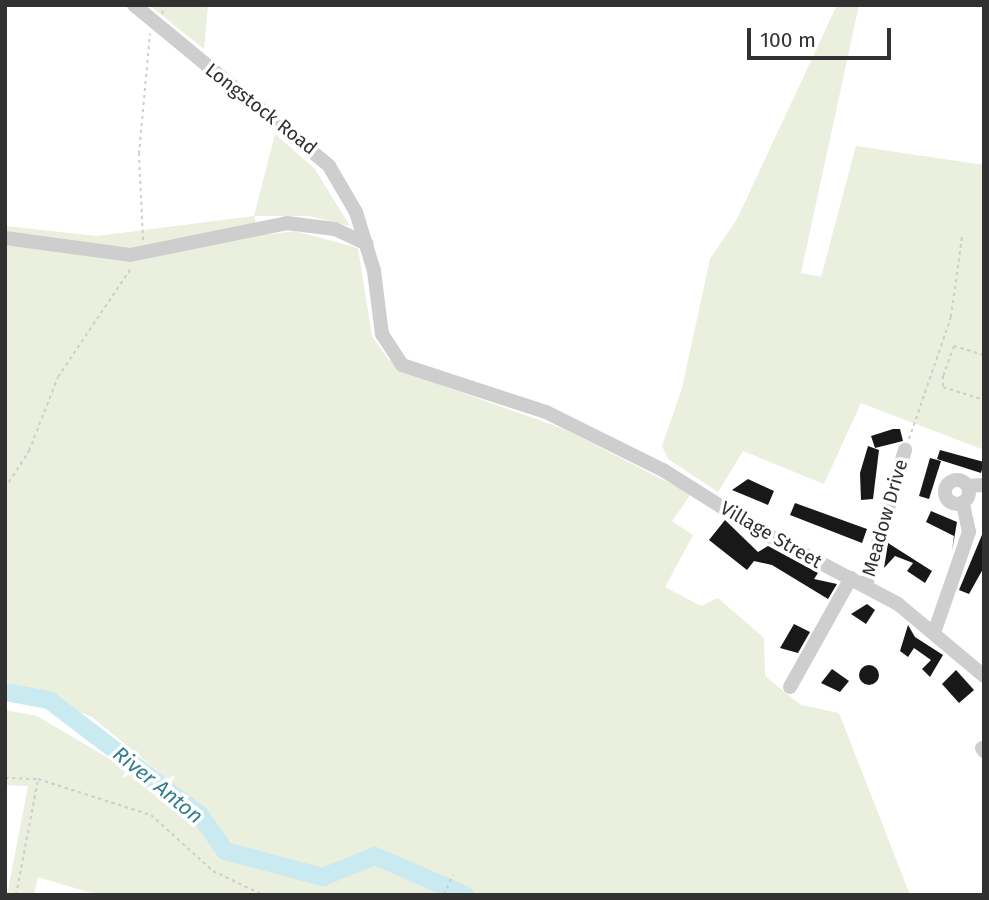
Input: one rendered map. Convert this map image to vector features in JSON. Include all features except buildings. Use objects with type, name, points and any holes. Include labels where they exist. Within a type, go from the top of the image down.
[{"type":"street","name":"Longstock Road","points":[[134,5],[319,153],[349,196],[367,243],[382,334],[396,359],[546,412]]},
{"type":"street","points":[[5,238],[138,255],[287,223],[335,229],[367,243]]},
{"type":"street","name":"Village Street","points":[[546,412],[680,480],[866,585],[934,630],[984,676]]},
{"type":"street","name":"Meadow Drive","points":[[866,585],[905,450]]},
{"type":"street","points":[[963,503],[947,501],[944,489],[953,480],[968,486],[984,485]]},
{"type":"street","points":[[934,630],[969,532],[963,503],[968,486]]},
{"type":"street","points":[[790,687],[851,578]]},
{"type":"path","points":[[905,450],[951,317],[962,236]]},
{"type":"path","points":[[984,355],[954,346],[943,376],[943,387],[984,400]]},
{"type":"path","points":[[5,778],[38,779],[151,815],[212,871],[262,895]]},
{"type":"path","points":[[16,895],[38,779]]},
{"type":"path","points":[[444,895],[453,875]]},
{"type":"green space","points":[[149,5],[208,5],[204,49]]},
{"type":"green space","points":[[837,5],[859,5],[801,273],[821,277],[856,146],[984,165],[984,450],[861,403],[824,484],[743,451],[718,492],[668,459],[662,446],[682,388],[710,259],[737,219]]},
{"type":"green space","points":[[275,134],[314,168],[350,226],[309,216],[255,216],[255,236],[295,231],[358,248],[372,336],[388,359],[415,376],[564,429],[691,494],[672,521],[693,535],[665,587],[701,606],[718,598],[764,638],[765,676],[801,705],[839,713],[910,895],[98,895],[38,877],[34,895],[7,895],[28,786],[5,785],[5,710],[37,716],[105,756],[162,792],[197,825],[210,814],[92,717],[5,682],[5,226],[97,236],[254,216]]},
{"type":"waterway","name":"River Anton","points":[[5,692],[49,700],[200,815],[225,851],[323,877],[375,856],[465,895]]}]
